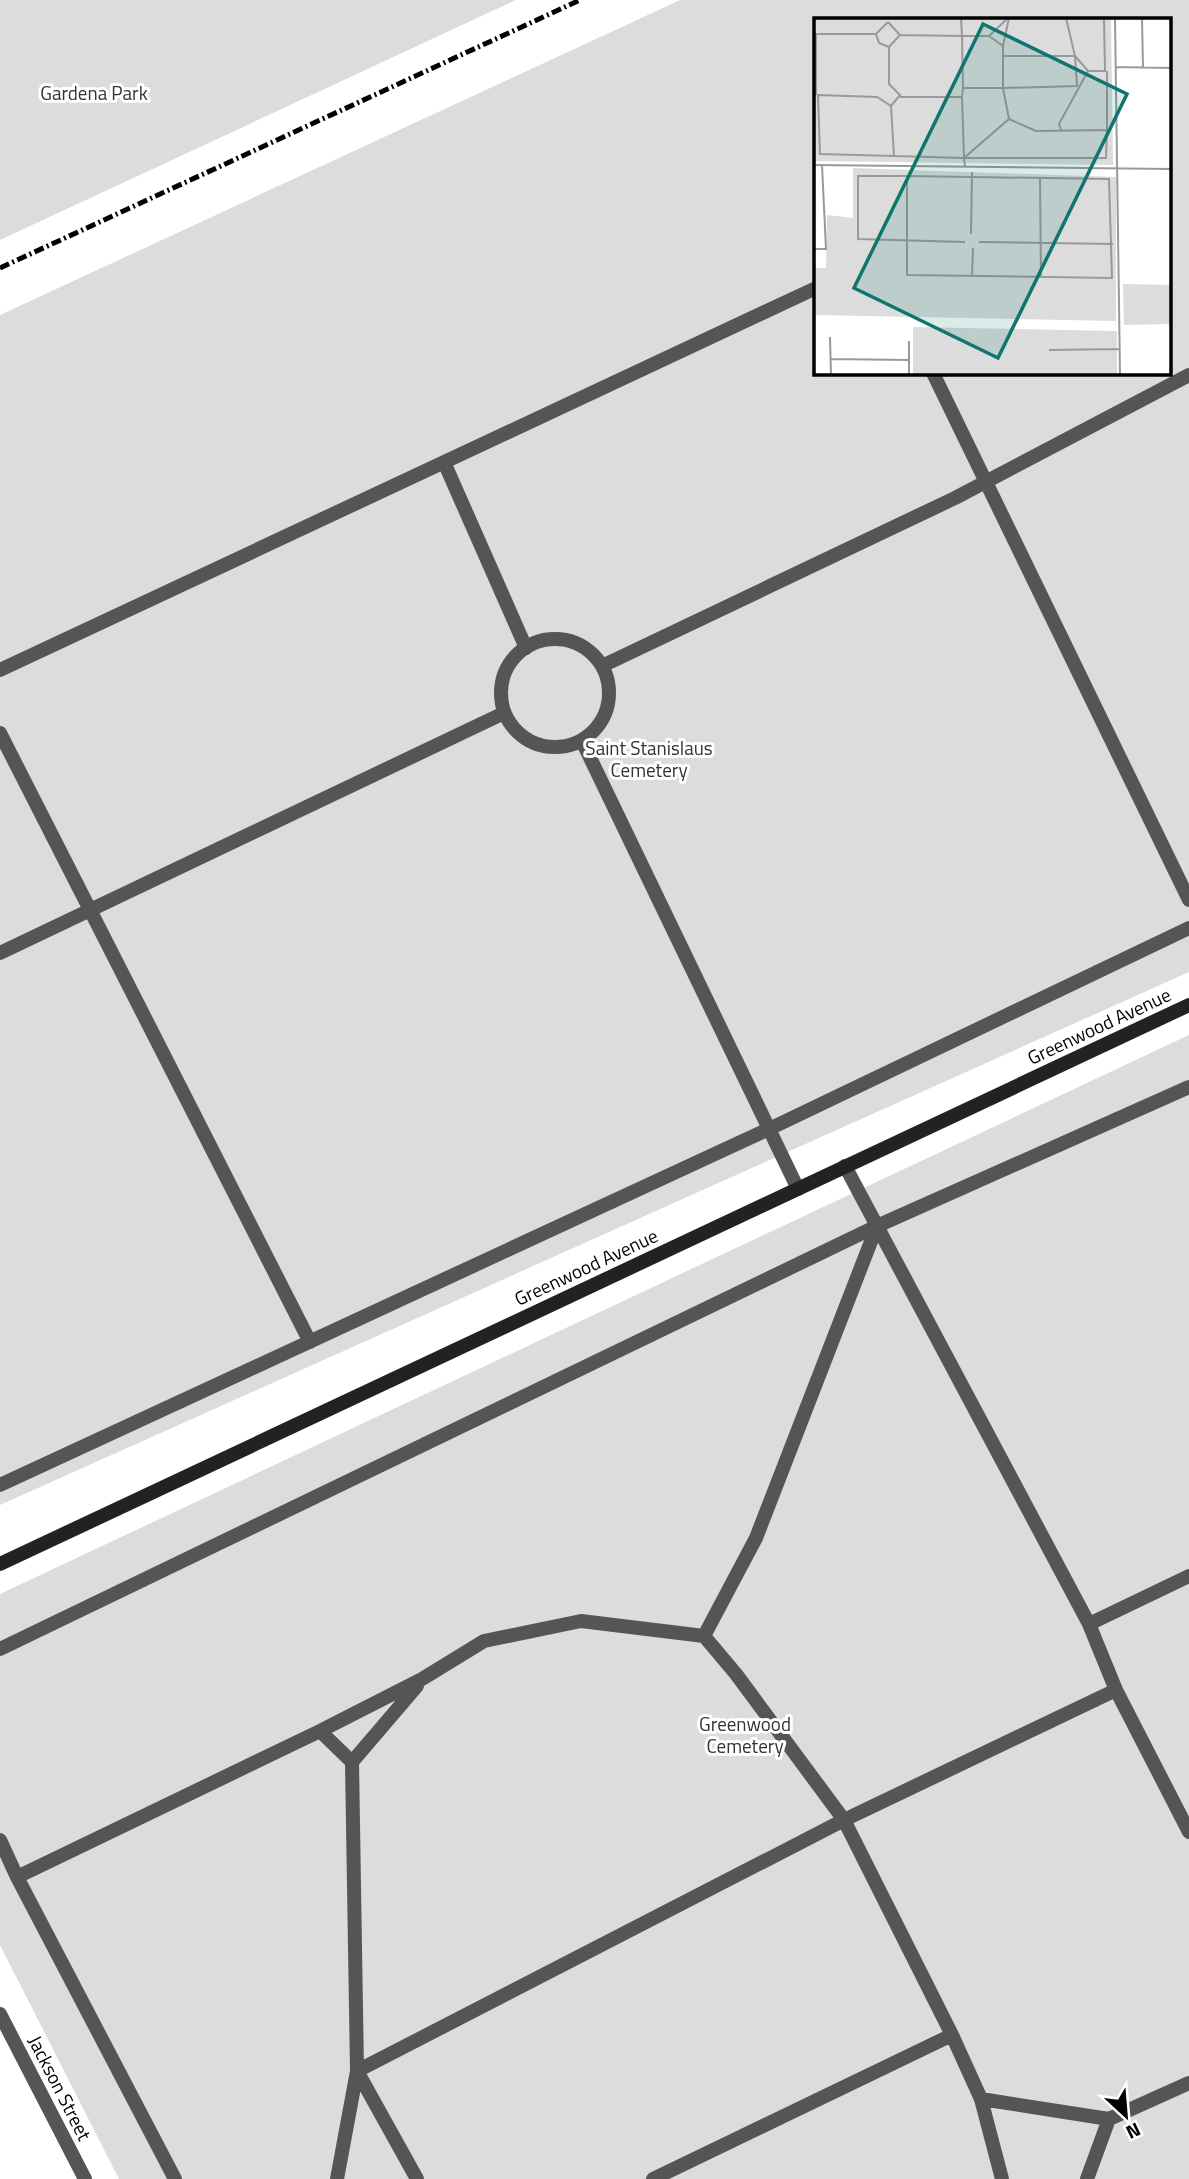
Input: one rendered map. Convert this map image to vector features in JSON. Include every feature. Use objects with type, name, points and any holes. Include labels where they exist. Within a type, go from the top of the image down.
[{"type":"street","points":[[0,670],[814,289]]},
{"type":"street","points":[[933,374],[1189,900]]},
{"type":"street","points":[[602,666],[986,481],[1189,374]]},
{"type":"street","points":[[444,462],[526,648]]},
{"type":"street","points":[[547,639],[563,639],[579,644],[592,653],[602,666],[609,682],[610,699],[605,716],[596,730],[582,741],[564,747],[546,747],[528,741],[513,730],[504,713],[500,697],[508,666],[518,653],[547,639]]},
{"type":"street","points":[[0,953],[504,713]]},
{"type":"street","points":[[0,733],[310,1342]]},
{"type":"street","points":[[582,741],[797,1189]]},
{"type":"street","points":[[0,1485],[769,1129],[1189,928]]},
{"type":"street","name":"Greenwood Avenue","points":[[0,1564],[1189,1005]]},
{"type":"street","points":[[0,1649],[877,1226],[1189,1087]]},
{"type":"street","points":[[845,1166],[1089,1625],[1116,1690],[1189,1832]]},
{"type":"street","points":[[704,1636],[756,1538],[877,1226]]},
{"type":"street","points":[[1089,1625],[1189,1576]]},
{"type":"street","points":[[17,1877],[320,1731],[422,1679],[484,1641],[581,1621],[704,1636],[736,1674],[844,1820],[952,2035],[981,2099],[1002,2179]]},
{"type":"street","points":[[337,2179],[356,2071],[352,1762],[422,1679]]},
{"type":"street","points":[[356,2071],[844,1820],[1116,1690]]},
{"type":"street","points":[[320,1731],[352,1762]]},
{"type":"street","points":[[0,1840],[175,2179]]},
{"type":"street","name":"Jackson Street","points":[[0,2014],[85,2179]]},
{"type":"street","points":[[653,2179],[952,2035]]},
{"type":"street","points":[[356,2071],[417,2179]]},
{"type":"street","points":[[981,2099],[1109,2119],[1189,2083]]},
{"type":"street","points":[[1087,2179],[1109,2119]]},
{"type":"green space","name":"Gardena Park","points":[[0,0],[516,0],[0,240]]},
{"type":"green space","name":"Saint Stanislaus Cemetery","points":[[680,0],[1189,0],[1189,972],[0,1505],[0,315]]},
{"type":"green space","name":"Greenwood Cemetery","points":[[1189,1035],[1189,2179],[119,2179],[0,1945],[0,1594]]},
{"type":"railway","points":[[0,268],[580,0]]}]
